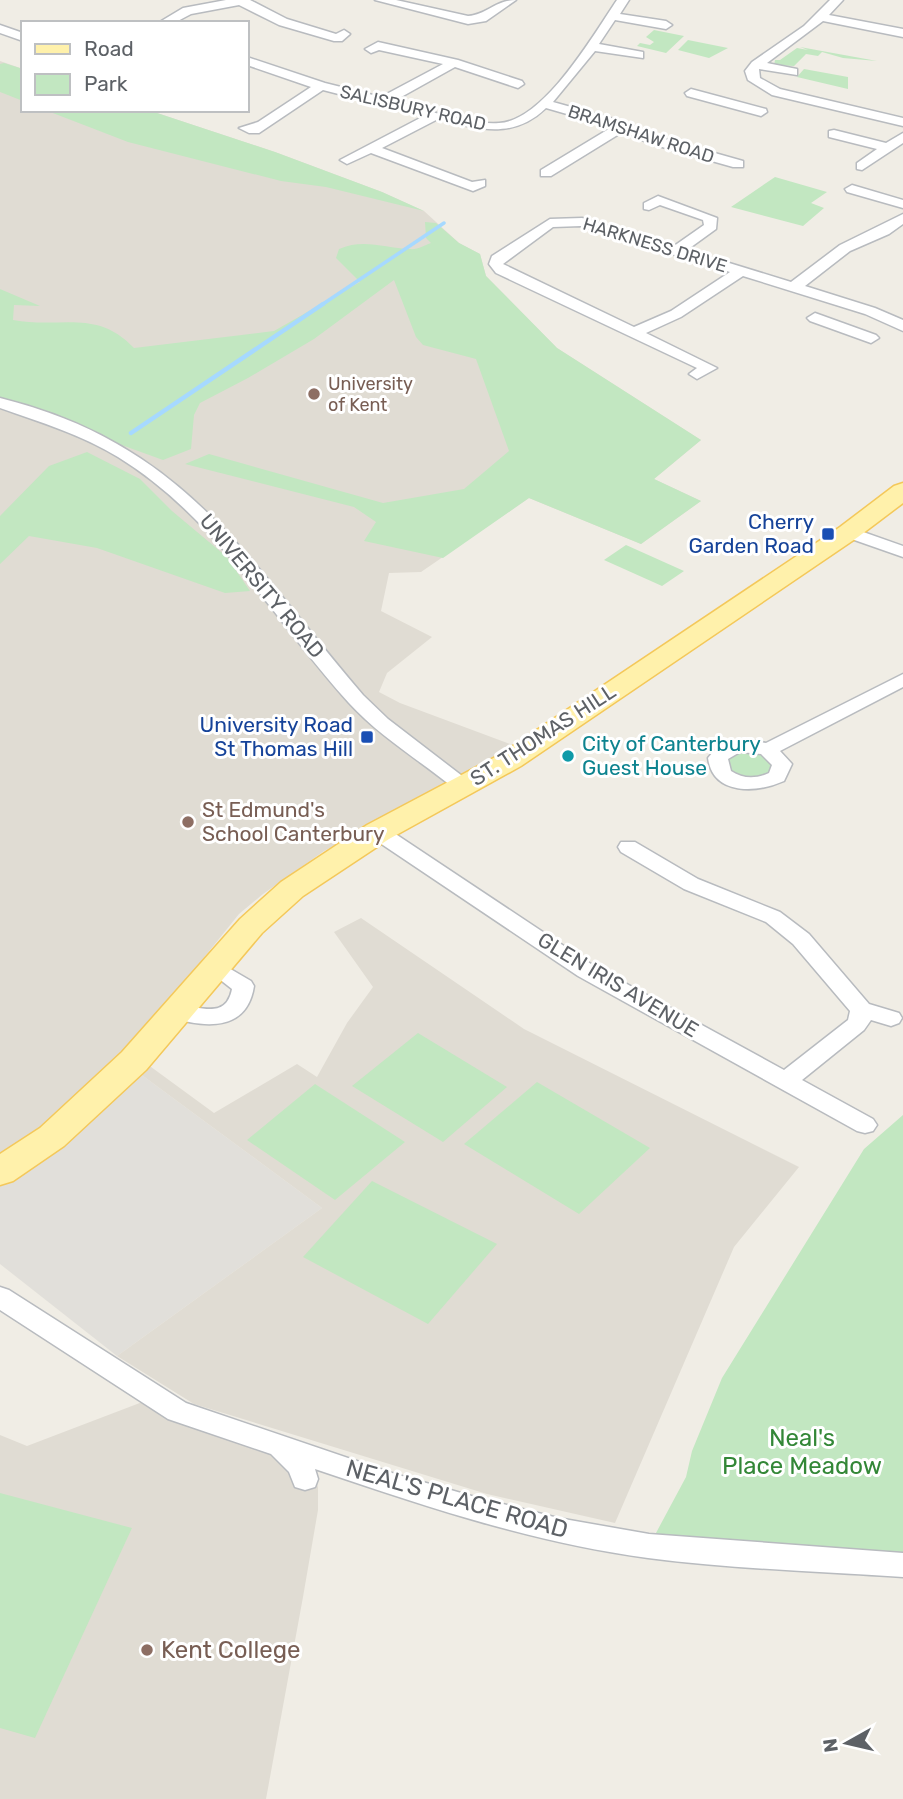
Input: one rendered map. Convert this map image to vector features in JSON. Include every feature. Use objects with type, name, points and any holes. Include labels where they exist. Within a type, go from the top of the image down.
[{"type":"main road","name":"ST. THOMAS HILL","points":[[0,1172],[46,1142],[134,1061],[271,906],[327,864],[378,832],[511,760],[849,532],[903,491]]},
{"type":"street","points":[[168,21],[187,11],[243,0],[283,22],[338,38],[344,34],[333,31]]},
{"type":"street","points":[[383,0],[468,20],[482,18],[509,0]]},
{"type":"street","name":"SALISBURY ROAD","points":[[248,61],[321,86],[436,116],[482,126],[501,127],[522,121],[545,104],[623,0]]},
{"type":"street","points":[[749,90],[751,75],[756,65],[808,29],[837,0]]},
{"type":"street","points":[[612,16],[666,25]]},
{"type":"street","points":[[820,17],[903,33]]},
{"type":"street","points":[[0,29],[21,36]]},
{"type":"street","points":[[371,49],[378,46],[454,63],[518,84]]},
{"type":"street","points":[[590,46],[639,55]]},
{"type":"street","points":[[384,101],[454,63]]},
{"type":"street","points":[[756,65],[793,72]]},
{"type":"street","points":[[246,128],[254,130],[263,125],[321,86]]},
{"type":"street","points":[[722,102],[749,90],[903,122]]},
{"type":"street","points":[[691,93],[761,112]]},
{"type":"street","name":"BRAMSHAW ROAD","points":[[545,104],[623,126],[653,140],[738,164]]},
{"type":"street","points":[[347,160],[436,116]]},
{"type":"street","points":[[545,173],[623,126]]},
{"type":"street","points":[[834,134],[889,148]]},
{"type":"street","points":[[862,166],[903,137]]},
{"type":"street","points":[[370,148],[424,166],[459,183],[473,187],[480,183]]},
{"type":"street","points":[[852,189],[903,204]]},
{"type":"street","points":[[649,206],[658,200],[710,218],[711,226],[676,251]]},
{"type":"street","points":[[794,287],[845,248],[884,231],[903,218]]},
{"type":"street","name":"HARKNESS DRIVE","points":[[697,374],[709,368],[501,270],[496,264],[497,259],[550,223],[582,222],[794,287],[883,316],[903,326]]},
{"type":"street","points":[[633,332],[664,321],[690,307],[741,271]]},
{"type":"street","points":[[815,318],[863,336],[883,316]]},
{"type":"street","name":"UNIVERSITY ROAD","points":[[0,403],[71,429],[123,453],[176,490],[229,542],[357,700],[391,731],[463,786]]},
{"type":"street","points":[[849,532],[903,552]]},
{"type":"street","points":[[768,750],[903,680]]},
{"type":"street","name":"GLEN IRIS AVENUE","points":[[378,832],[586,971],[865,1125]]},
{"type":"street","points":[[634,858],[748,906],[780,923],[801,939],[861,1009],[891,1018]]},
{"type":"street","points":[[861,1009],[879,994]]},
{"type":"street","points":[[785,1081],[856,1025],[862,1017],[861,1009]]},
{"type":"street","name":"NEAL'S PLACE ROAD","points":[[0,1297],[177,1411],[395,1485],[558,1530],[649,1546],[903,1565]]},
{"type":"street","name":"NEAL'S PLACE ROAD","points":[[265,1439],[293,1456],[305,1479]]},
{"type":"shaded area","name":"University of Kent","points":[[0,61],[21,68],[21,112],[154,112],[275,152],[382,192],[424,211],[459,243],[480,254],[486,276],[557,348],[701,440],[654,479],[701,501],[641,544],[529,498],[421,572],[389,573],[381,611],[432,637],[387,673],[379,692],[400,703],[513,745],[481,766],[324,851],[263,894],[239,914],[120,1062],[31,1141],[0,1161]]},
{"type":"shaded area","points":[[361,918],[524,1029],[799,1167],[734,1247],[615,1523],[487,1494],[194,1404],[117,1356],[322,1208],[139,1073],[147,1064],[214,1113],[297,1064],[317,1077],[347,1023],[373,987],[334,932]]},
{"type":"shaded area","points":[[139,1073],[322,1208],[117,1356],[0,1264],[0,1184]]},
{"type":"shaded area","name":"Kent College","points":[[145,1401],[278,1447],[314,1473],[318,1487],[318,1510],[266,1799],[0,1799],[0,1435],[27,1446]]},
{"type":"green space","points":[[654,30],[684,36],[666,53],[637,46],[640,43],[650,45],[654,42],[646,37]]},
{"type":"green space","points":[[688,40],[728,48],[709,58],[678,50]]},
{"type":"green space","points":[[800,47],[877,61],[843,58],[822,52],[818,56],[806,54],[794,66],[774,65],[775,60],[780,60],[797,48],[808,50]]},
{"type":"green space","points":[[0,64],[21,68],[21,100],[0,92]]},
{"type":"green space","points":[[804,69],[848,77],[848,89],[797,77]]},
{"type":"green space","points":[[50,112],[154,112],[275,152],[382,192],[424,211],[326,187],[281,181],[128,142]]},
{"type":"green space","points":[[775,177],[827,192],[811,203],[824,208],[803,226],[731,207]]},
{"type":"green space","points":[[425,222],[436,223],[459,243],[480,254],[486,276],[557,348],[701,440],[654,479],[701,501],[641,544],[529,498],[443,558],[364,541],[376,522],[354,507],[185,464],[209,454],[383,503],[464,489],[509,451],[476,359],[423,345],[416,337],[394,280],[314,339],[200,403],[194,415],[191,449],[163,460],[0,401],[0,289],[40,306],[14,305],[13,320],[92,324],[120,336],[134,348],[274,331],[360,282],[336,258],[339,249],[357,244],[418,248],[431,243],[426,238]]},
{"type":"green space","points":[[87,452],[140,479],[172,511],[227,557],[250,591],[225,593],[97,548],[29,536],[0,564],[0,516],[49,466]]},
{"type":"green space","points":[[626,545],[684,571],[662,586],[604,560]]},
{"type":"green space","points":[[736,752],[759,753],[772,763],[772,773],[763,779],[733,777],[725,760]]},
{"type":"green space","points":[[418,1033],[507,1087],[443,1142],[352,1086]]},
{"type":"green space","points":[[537,1082],[650,1148],[579,1214],[464,1144]]},
{"type":"green space","points":[[315,1084],[405,1142],[335,1200],[247,1140]]},
{"type":"green space","name":"Neal's Place Meadow","points":[[903,1115],[903,1565],[649,1546],[686,1477],[692,1451],[722,1378],[864,1149]]},
{"type":"green space","points":[[372,1181],[497,1244],[428,1324],[303,1257]]},
{"type":"green space","points":[[0,1493],[132,1528],[35,1738],[0,1728]]},
{"type":"waterway","points":[[320,306],[444,223]]},
{"type":"waterway","points":[[131,433],[323,304]]},
{"type":"place","name":"University of Kent","points":[[314,394]]},
{"type":"place","name":"Cherry Garden Road","points":[[828,534]]},
{"type":"place","name":"University Road St Thomas Hill","points":[[367,737]]},
{"type":"place","name":"City of Canterbury Guest House","points":[[568,756]]},
{"type":"place","name":"St Edmund's School Canterbury","points":[[188,822]]},
{"type":"place","name":"Kent College","points":[[147,1650]]}]
